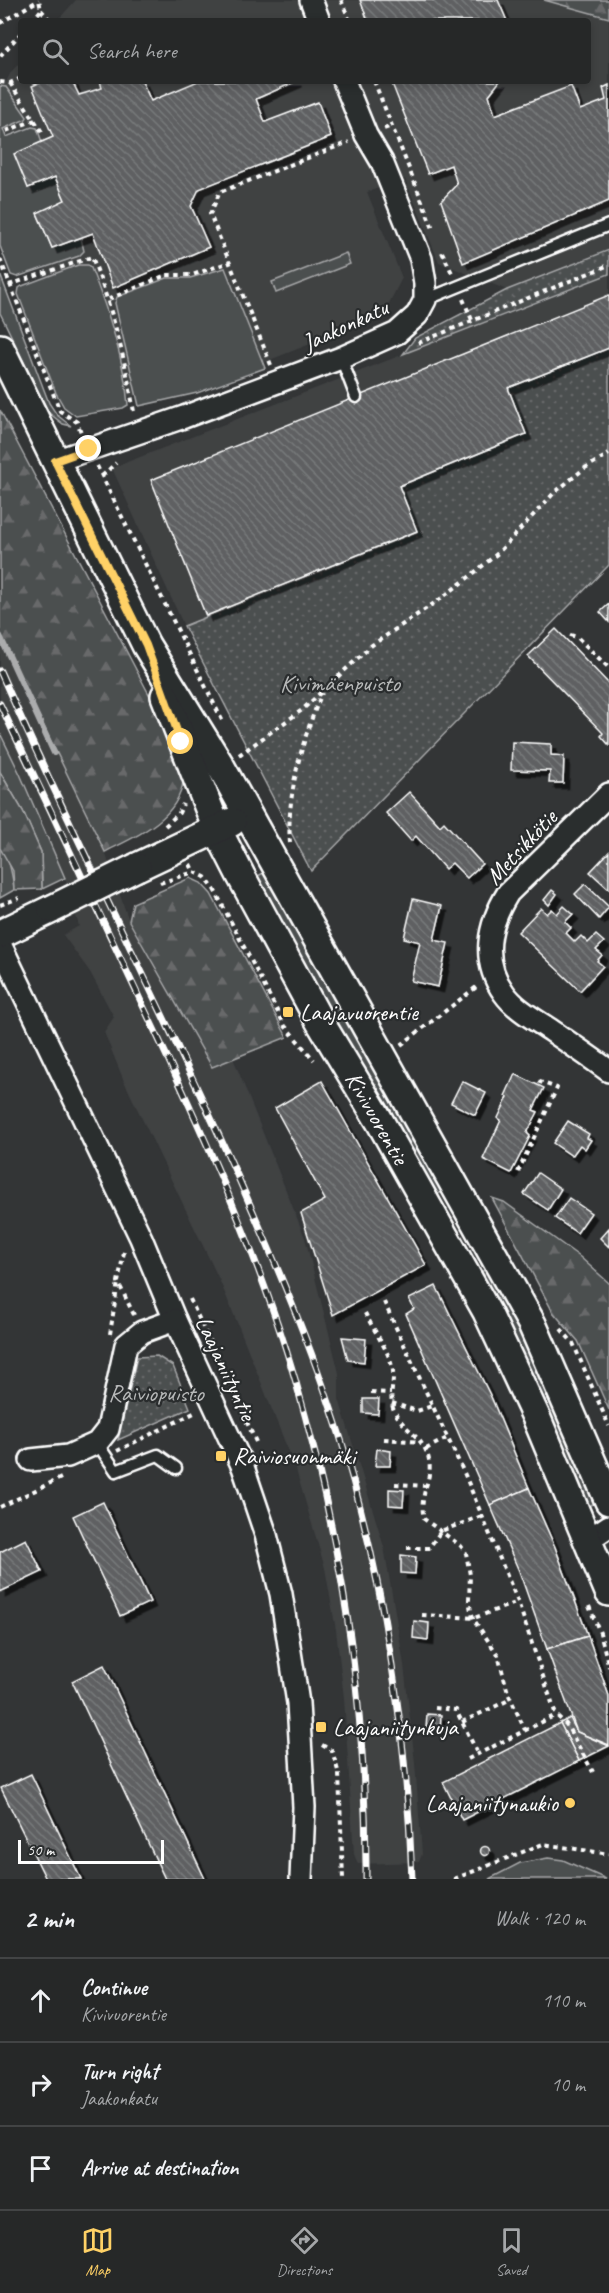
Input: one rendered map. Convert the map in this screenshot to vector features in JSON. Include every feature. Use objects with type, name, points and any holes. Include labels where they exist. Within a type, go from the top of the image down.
[{"type":"street","points":[[311,0],[319,18]]},
{"type":"street","points":[[345,84],[366,135],[382,162],[421,259],[425,300]]},
{"type":"street","name":"Jaakonkatu","points":[[55,461],[194,413],[341,358],[397,333],[417,315],[425,300]]},
{"type":"street","name":"Kivivuorentie","points":[[0,348],[146,645],[220,765],[283,875],[532,1324],[609,1501]]},
{"type":"street","name":"Kivivuorentie","points":[[146,645],[181,742],[217,829],[320,1022],[379,1120],[487,1312],[537,1419],[599,1533],[599,1598]]},
{"type":"street","name":"Metsikkötie","points":[[609,794],[508,894],[492,926],[489,942],[490,962],[505,994],[518,1007],[609,1071]]},
{"type":"street","points":[[0,934],[52,909],[146,876],[217,829],[247,815]]},
{"type":"street","name":"Laajaniityntie","points":[[0,944],[141,1238],[175,1320],[243,1467],[266,1535],[281,1594],[298,1702],[304,1806],[301,1879]]},
{"type":"street","points":[[31,1460],[68,1456],[98,1443],[108,1429],[126,1345],[142,1332],[175,1320]]},
{"type":"lane","points":[[425,300],[609,225]]},
{"type":"lane","points":[[341,358],[356,397]]},
{"type":"lane","points":[[98,1443],[116,1471],[158,1455],[176,1468]]},
{"type":"path","points":[[0,23],[39,0],[41,10],[48,18]]},
{"type":"path","points":[[341,0],[349,18]]},
{"type":"path","points":[[34,18],[41,10]]},
{"type":"path","points":[[0,56],[18,36]]},
{"type":"path","points":[[0,82],[10,83],[18,79]]},
{"type":"path","points":[[10,83],[42,132]]},
{"type":"path","points":[[375,84],[436,238]]},
{"type":"path","points":[[6,131],[35,120]]},
{"type":"path","points":[[273,369],[210,214],[220,192],[392,126]]},
{"type":"path","points":[[440,249],[472,320]]},
{"type":"path","points":[[9,285],[92,257],[109,299],[125,357],[135,412]]},
{"type":"path","points":[[0,259],[60,411],[77,422],[224,724]]},
{"type":"path","points":[[109,299],[166,275],[192,275],[230,262]]},
{"type":"path","points":[[234,745],[239,756],[280,728],[372,645],[439,600],[498,553],[554,493],[585,468],[609,454]]},
{"type":"path","points":[[570,635],[577,637],[609,668]]},
{"type":"path","points":[[291,850],[289,824],[294,790],[310,722],[322,692]]},
{"type":"path","points":[[146,876],[194,872],[205,877],[214,889],[285,1026],[321,1066]]},
{"type":"path","points":[[0,905],[12,899]]},
{"type":"path","points":[[397,1048],[478,985],[496,978]]},
{"type":"path","points":[[518,1172],[557,1088],[534,1080]]},
{"type":"path","points":[[125,1244],[118,1282],[142,1332]]},
{"type":"path","points":[[384,1302],[482,1516],[518,1602],[556,1715],[566,1724],[593,1772]]},
{"type":"path","points":[[365,1313],[391,1362],[392,1403],[398,1416],[426,1449],[430,1473],[422,1500],[424,1519],[461,1545],[466,1553],[470,1575],[469,1600],[474,1618],[498,1655],[511,1699],[525,1730]]},
{"type":"path","points":[[371,1392],[392,1393]]},
{"type":"path","points":[[392,1403],[417,1411],[432,1406]]},
{"type":"path","points":[[426,1449],[447,1438]]},
{"type":"path","points":[[384,1439],[422,1442]]},
{"type":"path","points":[[395,1484],[426,1486]]},
{"type":"path","points":[[407,1548],[429,1548],[441,1532],[482,1516]]},
{"type":"path","points":[[599,1598],[600,1633],[609,1667]]},
{"type":"path","points":[[422,1615],[474,1618],[518,1602]]},
{"type":"path","points":[[462,1722],[511,1699]]},
{"type":"path","points":[[435,1708],[456,1710],[477,1754]]},
{"type":"path","points":[[468,1759],[556,1715]]},
{"type":"path","points":[[322,1745],[332,1751],[339,1774],[344,1879]]},
{"type":"path","points":[[454,1879],[543,1844],[609,1854]]},
{"type":"shaded area","points":[[76,0],[609,0],[609,250],[507,290],[439,262],[405,179],[367,192],[402,278],[383,315],[192,391],[89,400],[0,140],[0,94],[11,72],[18,64],[18,84],[591,84],[591,18],[60,18]]},
{"type":"shaded area","points":[[609,274],[609,348],[526,434],[399,485],[417,531],[184,626],[112,468]]},
{"type":"shaded area","points":[[0,636],[105,852],[129,921],[212,1067],[233,1058],[305,1238],[339,1373],[339,1399],[384,1547],[404,1665],[415,1763],[422,1854],[419,1862],[358,1864],[354,1854],[344,1698],[336,1630],[325,1568],[296,1470],[239,1327],[219,1279],[124,1081],[104,1032],[114,1017],[90,972],[63,935],[79,926],[65,878],[0,733]]},
{"type":"green space","points":[[544,0],[609,0],[609,18]]},
{"type":"green space","points":[[0,86],[6,87],[27,117],[3,129],[6,137],[32,127],[37,128],[42,142],[28,188],[55,177],[65,200],[37,213],[52,248],[81,238],[84,251],[79,256],[17,277],[11,275],[0,246]]},
{"type":"green space","points":[[609,250],[609,274],[403,354],[415,338],[507,290]]},
{"type":"green space","points":[[346,253],[350,264],[276,293],[272,282]]},
{"type":"green space","points":[[78,265],[88,265],[91,268],[103,301],[119,352],[128,405],[123,408],[76,416],[64,407],[56,393],[18,294],[22,286]]},
{"type":"green space","points":[[225,268],[265,368],[197,393],[139,406],[115,303],[117,297],[167,278],[190,278]]},
{"type":"green space","points":[[0,274],[49,403],[57,415],[71,426],[63,424],[49,413],[0,313]]},
{"type":"green space","name":"Kivimäenpuisto","points":[[609,348],[609,565],[311,871],[184,626],[417,532],[399,486],[526,434],[508,388]]},
{"type":"green space","points":[[0,410],[152,700],[184,773],[182,788],[168,813],[145,831],[105,852],[0,636]]},
{"type":"green space","points":[[0,733],[65,878],[42,889],[41,852],[23,811],[0,772]]},
{"type":"green space","points":[[0,772],[23,811],[41,852],[42,889],[14,890],[13,871],[0,848]]},
{"type":"green space","points":[[0,831],[14,890],[0,898]]},
{"type":"green space","points":[[267,871],[445,1190],[435,1196],[254,878]]},
{"type":"green space","points":[[190,878],[201,883],[211,894],[287,1037],[212,1067],[129,921],[133,903]]},
{"type":"green space","points":[[492,1198],[504,1202],[580,1257],[609,1283],[609,1410],[578,1341],[553,1312]]},
{"type":"green space","points":[[486,1269],[521,1329],[594,1504],[585,1506],[479,1273]]},
{"type":"green space","name":"Raiviopuisto","points":[[157,1356],[173,1366],[190,1408],[118,1440],[137,1357]]},
{"type":"green space","points":[[548,1858],[563,1860],[606,1879],[489,1879],[520,1863]]},
{"type":"building","points":[[360,0],[498,0],[506,18],[367,18]]},
{"type":"building","points":[[74,84],[79,95],[102,88],[101,84],[143,84],[151,101],[191,84],[290,84],[256,99],[265,122],[318,102],[331,137],[199,189],[191,206],[209,247],[113,288],[93,233],[52,248],[37,213],[65,200],[55,177],[28,188],[14,154],[53,137],[32,86]]},
{"type":"building","points":[[392,84],[498,84],[489,95],[495,115],[571,86],[580,110],[606,100],[603,88],[609,85],[609,201],[463,263],[441,201],[457,184],[451,165],[428,174]]},
{"type":"building","points":[[609,295],[609,348],[508,388],[526,434],[399,486],[417,531],[206,616],[151,480]]},
{"type":"building","points":[[609,604],[609,622],[600,612]]},
{"type":"building","points":[[556,629],[609,684],[609,745],[601,736],[603,733],[528,656]]},
{"type":"building","points":[[512,742],[551,744],[551,755],[564,756],[563,783],[549,783],[550,771],[511,770]]},
{"type":"building","points":[[409,792],[440,826],[444,822],[482,864],[467,878],[452,863],[445,869],[416,836],[411,841],[386,813]]},
{"type":"building","points":[[609,852],[609,889],[590,872]]},
{"type":"building","points":[[585,884],[609,907],[599,919],[575,894]]},
{"type":"building","points":[[552,890],[557,894],[549,905],[544,900]]},
{"type":"building","points":[[413,899],[442,906],[434,940],[448,943],[438,987],[411,981],[420,942],[404,938]]},
{"type":"building","points":[[564,906],[573,914],[565,922],[571,928],[566,933],[575,942],[581,936],[588,943],[596,935],[604,942],[596,950],[602,955],[597,961],[603,966],[580,991],[518,932],[541,908],[547,914],[552,909],[557,914]]},
{"type":"building","points":[[515,1074],[544,1088],[533,1110],[538,1112],[527,1133],[530,1136],[511,1173],[483,1159],[501,1120],[498,1118]]},
{"type":"building","points":[[322,1081],[426,1265],[333,1315],[301,1213],[325,1200],[275,1108]]},
{"type":"building","points":[[462,1081],[486,1093],[475,1115],[451,1103]]},
{"type":"building","points":[[568,1121],[589,1134],[587,1138],[591,1140],[585,1149],[580,1145],[572,1156],[553,1143]]},
{"type":"building","points":[[538,1173],[561,1189],[548,1210],[524,1194]]},
{"type":"building","points":[[569,1198],[591,1213],[577,1233],[555,1218]]},
{"type":"building","points":[[609,1228],[609,1247],[600,1238]]},
{"type":"building","points":[[436,1286],[492,1399],[529,1488],[490,1505],[406,1314],[414,1309],[409,1299]]},
{"type":"building","points":[[342,1337],[366,1339],[364,1362],[348,1360]]},
{"type":"building","points":[[363,1399],[379,1399],[378,1414],[363,1413]]},
{"type":"building","points":[[377,1449],[391,1451],[390,1466],[375,1466]]},
{"type":"building","points":[[529,1488],[555,1547],[588,1636],[547,1649],[519,1571],[490,1505]]},
{"type":"building","points":[[389,1489],[404,1490],[403,1506],[389,1505]]},
{"type":"building","points":[[103,1502],[150,1602],[120,1616],[73,1516]]},
{"type":"building","points":[[26,1539],[42,1572],[0,1592],[0,1552]]},
{"type":"building","points":[[401,1555],[416,1557],[415,1574],[401,1573]]},
{"type":"building","points":[[414,1621],[429,1623],[428,1640],[413,1638]]},
{"type":"building","points":[[588,1636],[609,1696],[609,1745],[577,1732],[547,1649]]},
{"type":"building","points":[[104,1665],[205,1879],[165,1879],[72,1681]]},
{"type":"building","points":[[427,1714],[441,1715],[440,1730],[426,1728]]},
{"type":"building","points":[[570,1718],[577,1732],[609,1746],[579,1761],[560,1723]]},
{"type":"building","points":[[560,1723],[579,1761],[462,1820],[443,1782]]},
{"type":"building","points":[[31,1774],[81,1879],[46,1879],[1,1788]]},
{"type":"building","points":[[485,1846],[490,1851],[485,1856],[480,1851]]},
{"type":"waterway","points":[[0,636],[54,753]]},
{"type":"railway","points":[[0,671],[237,1175],[291,1302],[328,1400],[355,1486],[380,1597],[390,1654],[405,1767],[412,1879]]},
{"type":"railway","points":[[0,704],[194,1116],[232,1202],[281,1334],[312,1440],[326,1502],[348,1626],[362,1752],[366,1879]]},
{"type":"place","name":"Laajavuorentie","points":[[288,1012]]},
{"type":"place","name":"Raiviosuonmäki","points":[[221,1456]]},
{"type":"place","name":"Laajaniitynkuja","points":[[321,1727]]},
{"type":"place","name":"Laajaniitynaukio","points":[[570,1803]]},
{"type":"route","points":[[89,449],[55,461],[146,645],[181,742]]}]
